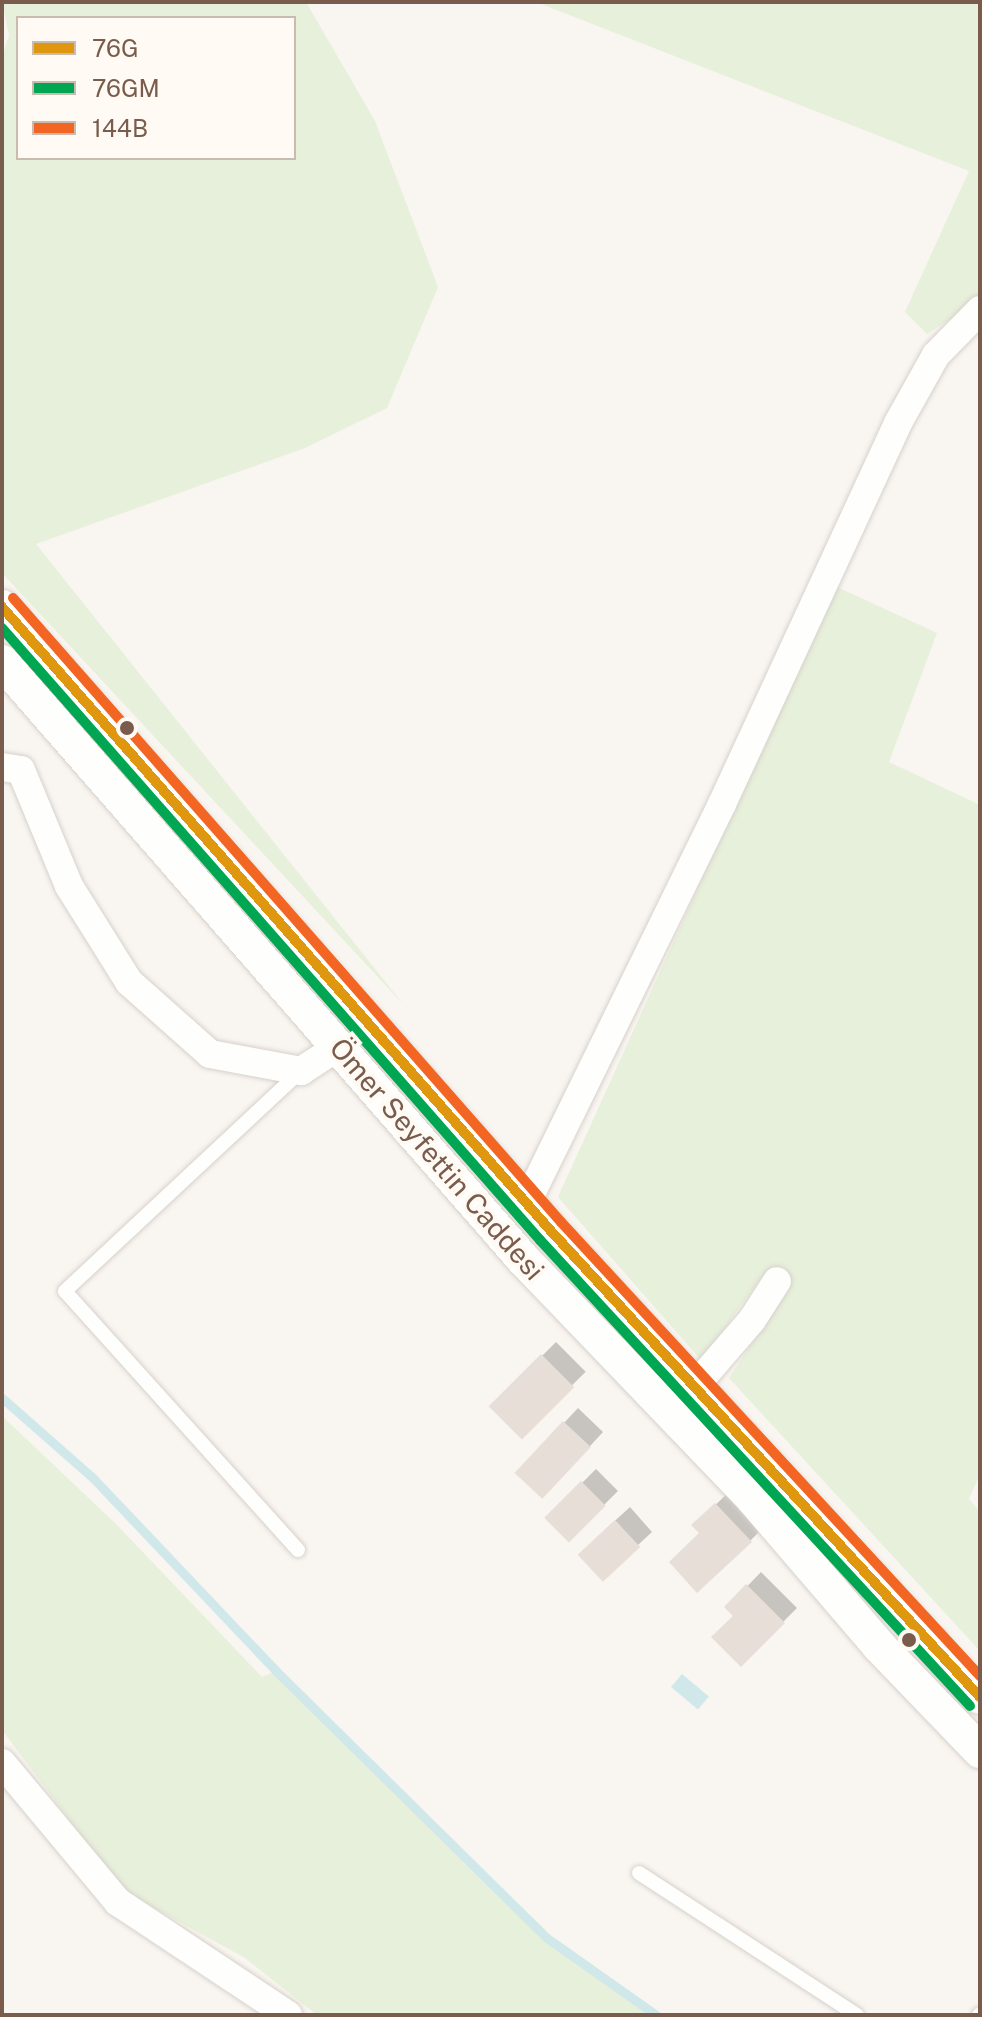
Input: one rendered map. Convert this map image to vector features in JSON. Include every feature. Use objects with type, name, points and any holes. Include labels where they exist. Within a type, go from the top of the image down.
[{"type":"street","points":[[500,1232],[527,1202],[722,804],[898,423],[936,355],[980,310]]},
{"type":"street","name":"Ömer Seyfettin Caddesi","points":[[2,607],[527,1202],[980,1697]]},
{"type":"street","name":"Ömer Seyfettin Caddesi","points":[[2,662],[500,1232],[754,1500],[879,1646],[978,1744]]},
{"type":"street","points":[[2,767],[21,770],[69,886],[129,982],[210,1054],[301,1071],[338,1047]]},
{"type":"street","points":[[695,1386],[752,1320],[777,1281]]},
{"type":"street","points":[[2,1763],[118,1902],[288,2015]]},
{"type":"lane","points":[[298,1550],[65,1291],[301,1071]]},
{"type":"lane","points":[[639,1873],[857,2015]]},
{"type":"green space","points":[[2,2],[306,2],[375,121],[438,287],[387,408],[305,448],[36,544],[403,1004],[2,573],[2,57],[9,35]]},
{"type":"green space","points":[[536,2],[980,2],[980,300],[927,334],[905,312],[969,171]]},
{"type":"green space","points":[[835,586],[937,633],[889,762],[980,805],[980,1474],[969,1499],[980,1512],[980,1651],[729,1378],[783,1296],[762,1277],[701,1360],[558,1197]]},
{"type":"green space","points":[[2,1416],[116,1524],[262,1677],[276,1671],[546,1938],[656,2015],[317,2015],[245,1958],[123,1891],[2,1730]]},
{"type":"water","points":[[682,1674],[709,1696],[698,1710],[671,1687]]},
{"type":"building","points":[[541,1354],[574,1387],[522,1440],[489,1406]]},
{"type":"building","points":[[563,1421],[591,1447],[542,1499],[515,1473]]},
{"type":"building","points":[[581,1481],[606,1506],[569,1543],[544,1518]]},
{"type":"building","points":[[715,1503],[752,1542],[697,1593],[669,1562],[699,1533],[691,1525]]},
{"type":"building","points":[[615,1520],[640,1547],[603,1582],[578,1555]]},
{"type":"building","points":[[746,1584],[785,1623],[741,1667],[711,1637],[733,1616],[724,1607]]},
{"type":"waterway","points":[[2,1398],[93,1478],[276,1671],[547,1938],[656,2015]]},
{"type":"transit line","name":"144B","points":[[13,598],[561,1222],[980,1676]]},
{"type":"transit line","name":"76G","points":[[2,607],[551,1231],[980,1697]]},
{"type":"transit line","name":"76GM","points":[[2,628],[540,1240],[970,1706]]}]
